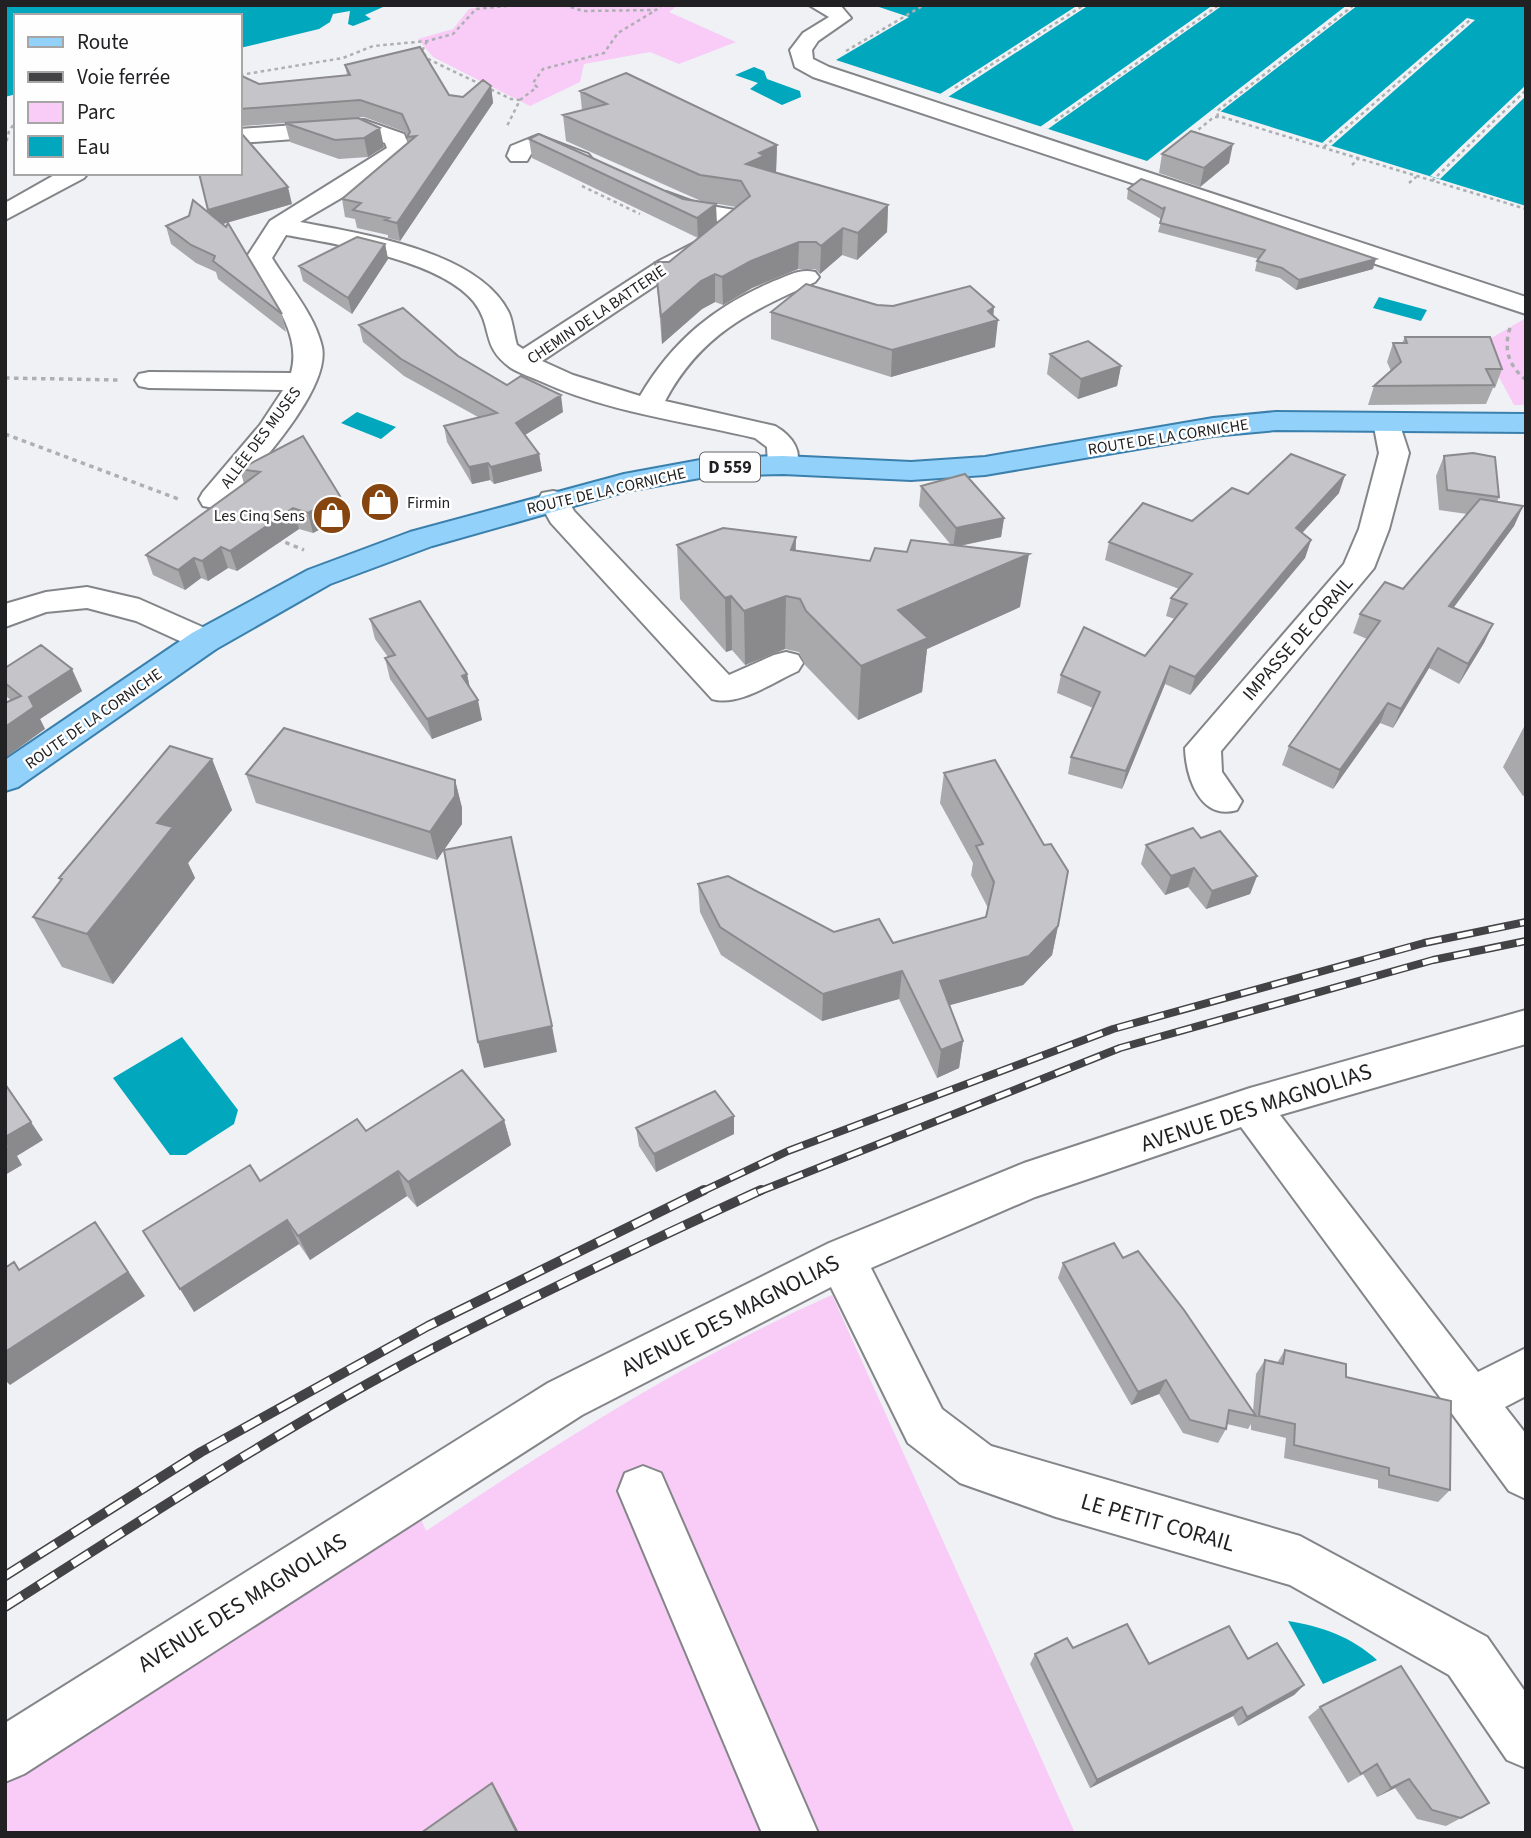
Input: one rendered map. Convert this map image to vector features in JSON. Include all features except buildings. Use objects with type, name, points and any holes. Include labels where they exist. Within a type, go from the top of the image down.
[{"type":"main road","name":"ROUTE DE LA CORNICHE","points":[[5,778],[204,641],[319,577],[421,539],[553,500],[624,483],[711,467],[783,465],[911,471],[985,466],[1213,427],[1276,421],[1526,423]]},
{"type":"street","points":[[820,5],[834,10],[841,18],[810,37],[801,50],[803,62],[821,72],[1522,305]]},
{"type":"street","points":[[242,135],[364,127],[396,139],[399,150],[388,160],[279,226]]},
{"type":"street","points":[[524,151],[538,142],[596,166]]},
{"type":"street","points":[[5,213],[72,175]]},
{"type":"street","name":"CHEMIN DE LA BATTERIE","points":[[521,362],[668,266],[707,246],[736,224],[732,216],[694,211],[645,189]]},
{"type":"street","points":[[279,226],[426,260],[469,283],[495,312],[504,349],[521,362]]},
{"type":"street","name":"ALLÉE DES MUSES","points":[[201,501],[289,402],[301,382],[309,357],[303,333],[259,258],[264,242],[279,226]]},
{"type":"street","points":[[648,406],[657,388],[706,331],[728,314],[806,278]]},
{"type":"street","name":"CHEMIN DE LA BATTERIE","points":[[521,362],[545,374],[648,406],[765,432],[779,440],[784,450],[783,465]]},
{"type":"street","points":[[149,380],[301,382]]},
{"type":"street","name":"IMPASSE DE CORAIL","points":[[1224,801],[1204,774],[1203,748],[1358,568],[1374,529],[1394,453],[1387,422]]},
{"type":"street","points":[[553,500],[562,516],[724,691],[786,663]]},
{"type":"street","points":[[5,616],[48,601],[92,597],[157,616],[204,641]]},
{"type":"street","name":"AVENUE DES MAGNOLIAS","points":[[5,1755],[145,1663],[565,1399],[845,1258],[1024,1182],[1251,1106],[1526,1027]]},
{"type":"street","points":[[1251,1106],[1526,1474]]},
{"type":"street","name":"LE PETIT CORAIL","points":[[845,1258],[851,1280],[925,1426],[977,1466],[1300,1562],[1468,1656],[1526,1741]]},
{"type":"street","points":[[1470,1401],[1526,1371]]},
{"type":"street","points":[[643,1491],[790,1833]]},
{"type":"path","points":[[242,75],[343,58],[373,46],[427,41],[453,34],[476,9],[516,5]]},
{"type":"path","points":[[564,5],[583,11],[656,10]]},
{"type":"path","points":[[524,151],[506,125],[520,100],[537,87],[533,83],[534,77],[545,66],[559,61],[589,60],[604,53],[606,44],[620,32],[662,5]]},
{"type":"path","points":[[841,53],[924,5]]},
{"type":"path","points":[[956,88],[1084,5]]},
{"type":"path","points":[[1045,128],[1219,5]]},
{"type":"path","points":[[1218,117],[1217,111],[1354,5]]},
{"type":"path","points":[[1323,148],[1470,20]]},
{"type":"path","points":[[427,41],[422,51],[428,59],[511,99],[520,100]]},
{"type":"path","points":[[1432,181],[1526,90]]},
{"type":"path","points":[[1218,117],[1526,209]]},
{"type":"path","points":[[1184,142],[1218,117]]},
{"type":"path","points":[[5,148],[9,131],[14,124]]},
{"type":"path","points":[[1245,132],[1253,126]]},
{"type":"path","points":[[1297,147],[1304,142]]},
{"type":"path","points":[[1352,165],[1359,158]]},
{"type":"path","points":[[1409,184],[1416,176]]},
{"type":"path","points":[[582,186],[644,216]]},
{"type":"path","points":[[1467,199],[1474,193]]},
{"type":"path","points":[[1522,305],[1504,342],[1512,370],[1526,380]]},
{"type":"path","points":[[5,378],[149,380]]},
{"type":"path","points":[[5,434],[201,501]]},
{"type":"path","points":[[274,538],[309,552],[319,577]]},
{"type":"green space","points":[[488,5],[678,5],[669,12],[736,42],[679,64],[650,52],[584,64],[580,82],[530,106],[433,57],[418,39],[453,29],[469,9]]},
{"type":"green space","points":[[1526,318],[1526,405],[1514,405],[1481,344]]},
{"type":"green space","points":[[832,1295],[1075,1833],[5,1833],[5,1767],[419,1514],[426,1531],[624,1404],[726,1346]]},
{"type":"water","points":[[5,5],[383,5],[365,15],[371,19],[353,26],[348,24],[350,11],[333,14],[330,22],[319,29],[242,48],[242,14],[14,14],[14,95],[5,97]]},
{"type":"water","points":[[873,5],[1526,5],[1526,206],[1213,109],[1147,161],[836,60],[909,17]]},
{"type":"water","points":[[754,67],[764,71],[767,79],[800,91],[801,97],[782,105],[750,89],[758,83],[735,75]]},
{"type":"water","points":[[1379,297],[1427,310],[1421,321],[1373,308]]},
{"type":"water","points":[[357,412],[396,427],[381,439],[341,423]]},
{"type":"water","points":[[182,1037],[238,1110],[234,1124],[186,1155],[170,1155],[113,1078]]},
{"type":"water","points":[[1288,1621],[1336,1634],[1377,1660],[1323,1684]]},
{"type":"pier","points":[[1078,5],[1089,5],[948,97],[940,94]]},
{"type":"pier","points":[[1213,5],[1223,5],[1048,129],[1040,127]]},
{"type":"pier","points":[[1347,5],[1358,5],[1220,112],[1213,109]]},
{"type":"pier","points":[[1467,18],[1475,20],[1331,146],[1322,143]]},
{"type":"pier","points":[[1526,85],[1526,96],[1440,179],[1430,176]]},
{"type":"railway","points":[[701,1192],[788,1151],[1113,1029],[1424,943],[1526,922]]},
{"type":"railway","points":[[758,1192],[1120,1048],[1433,960],[1526,941]]},
{"type":"railway","points":[[5,1576],[201,1452],[428,1326],[704,1190]]},
{"type":"railway","points":[[5,1607],[216,1474],[377,1379],[554,1288],[761,1190]]},
{"type":"place","name":"Firmin","points":[[380,502]]},
{"type":"place","name":"Les Cinq Sens","points":[[332,515]]}]
